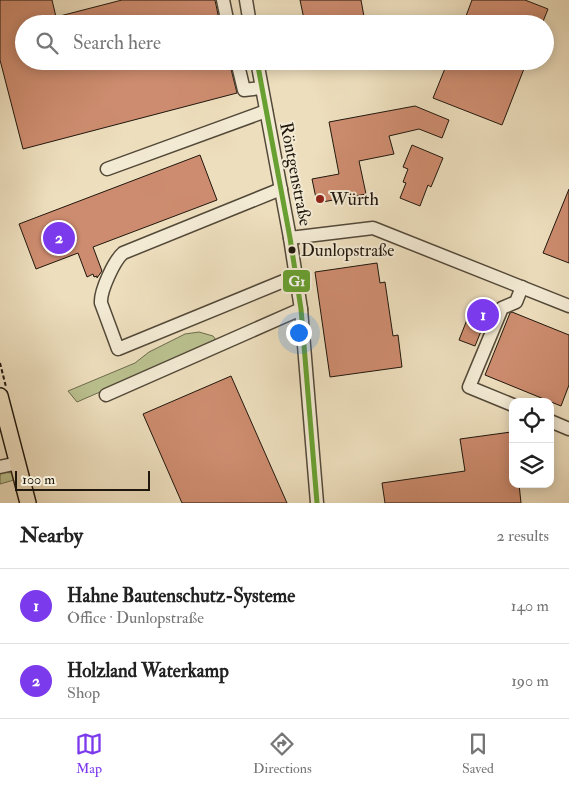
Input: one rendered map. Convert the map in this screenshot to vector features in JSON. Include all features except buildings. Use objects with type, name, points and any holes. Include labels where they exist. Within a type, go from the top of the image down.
[{"type":"main road","points":[[0,396],[28,503]]},
{"type":"street","points":[[223,0],[226,15]]},
{"type":"street","points":[[246,0],[248,15]]},
{"type":"street","points":[[239,70],[244,90],[261,88]]},
{"type":"street","name":"Röntgenstraße","points":[[258,70],[290,238],[301,309],[317,503]]},
{"type":"street","points":[[106,169],[266,111]]},
{"type":"street","points":[[281,189],[123,253],[116,262],[101,297],[101,303],[118,349],[296,276]]},
{"type":"street","points":[[290,238],[374,228],[569,306]]},
{"type":"street","points":[[509,403],[469,387],[502,308],[516,302],[522,287]]},
{"type":"street","points":[[106,395],[301,309]]},
{"type":"street","points":[[554,423],[569,429]]},
{"type":"street","points":[[0,468],[18,462]]},
{"type":"green space","points":[[199,332],[213,336],[217,341],[77,402],[68,391],[135,363],[149,352],[185,334]]},
{"type":"green space","points":[[0,472],[13,473],[14,480],[0,484]]},
{"type":"transit line","name":"G1","points":[[259,70],[290,238],[301,309],[317,503]]},
{"type":"place","name":"Würth","points":[[320,199]]},
{"type":"place","name":"Holzland Waterkamp","points":[[59,238]]},
{"type":"place","name":"Dunlopstraße","points":[[292,250]]},
{"type":"place","name":"Hahne Bautenschutz-Systeme","points":[[483,315]]}]
